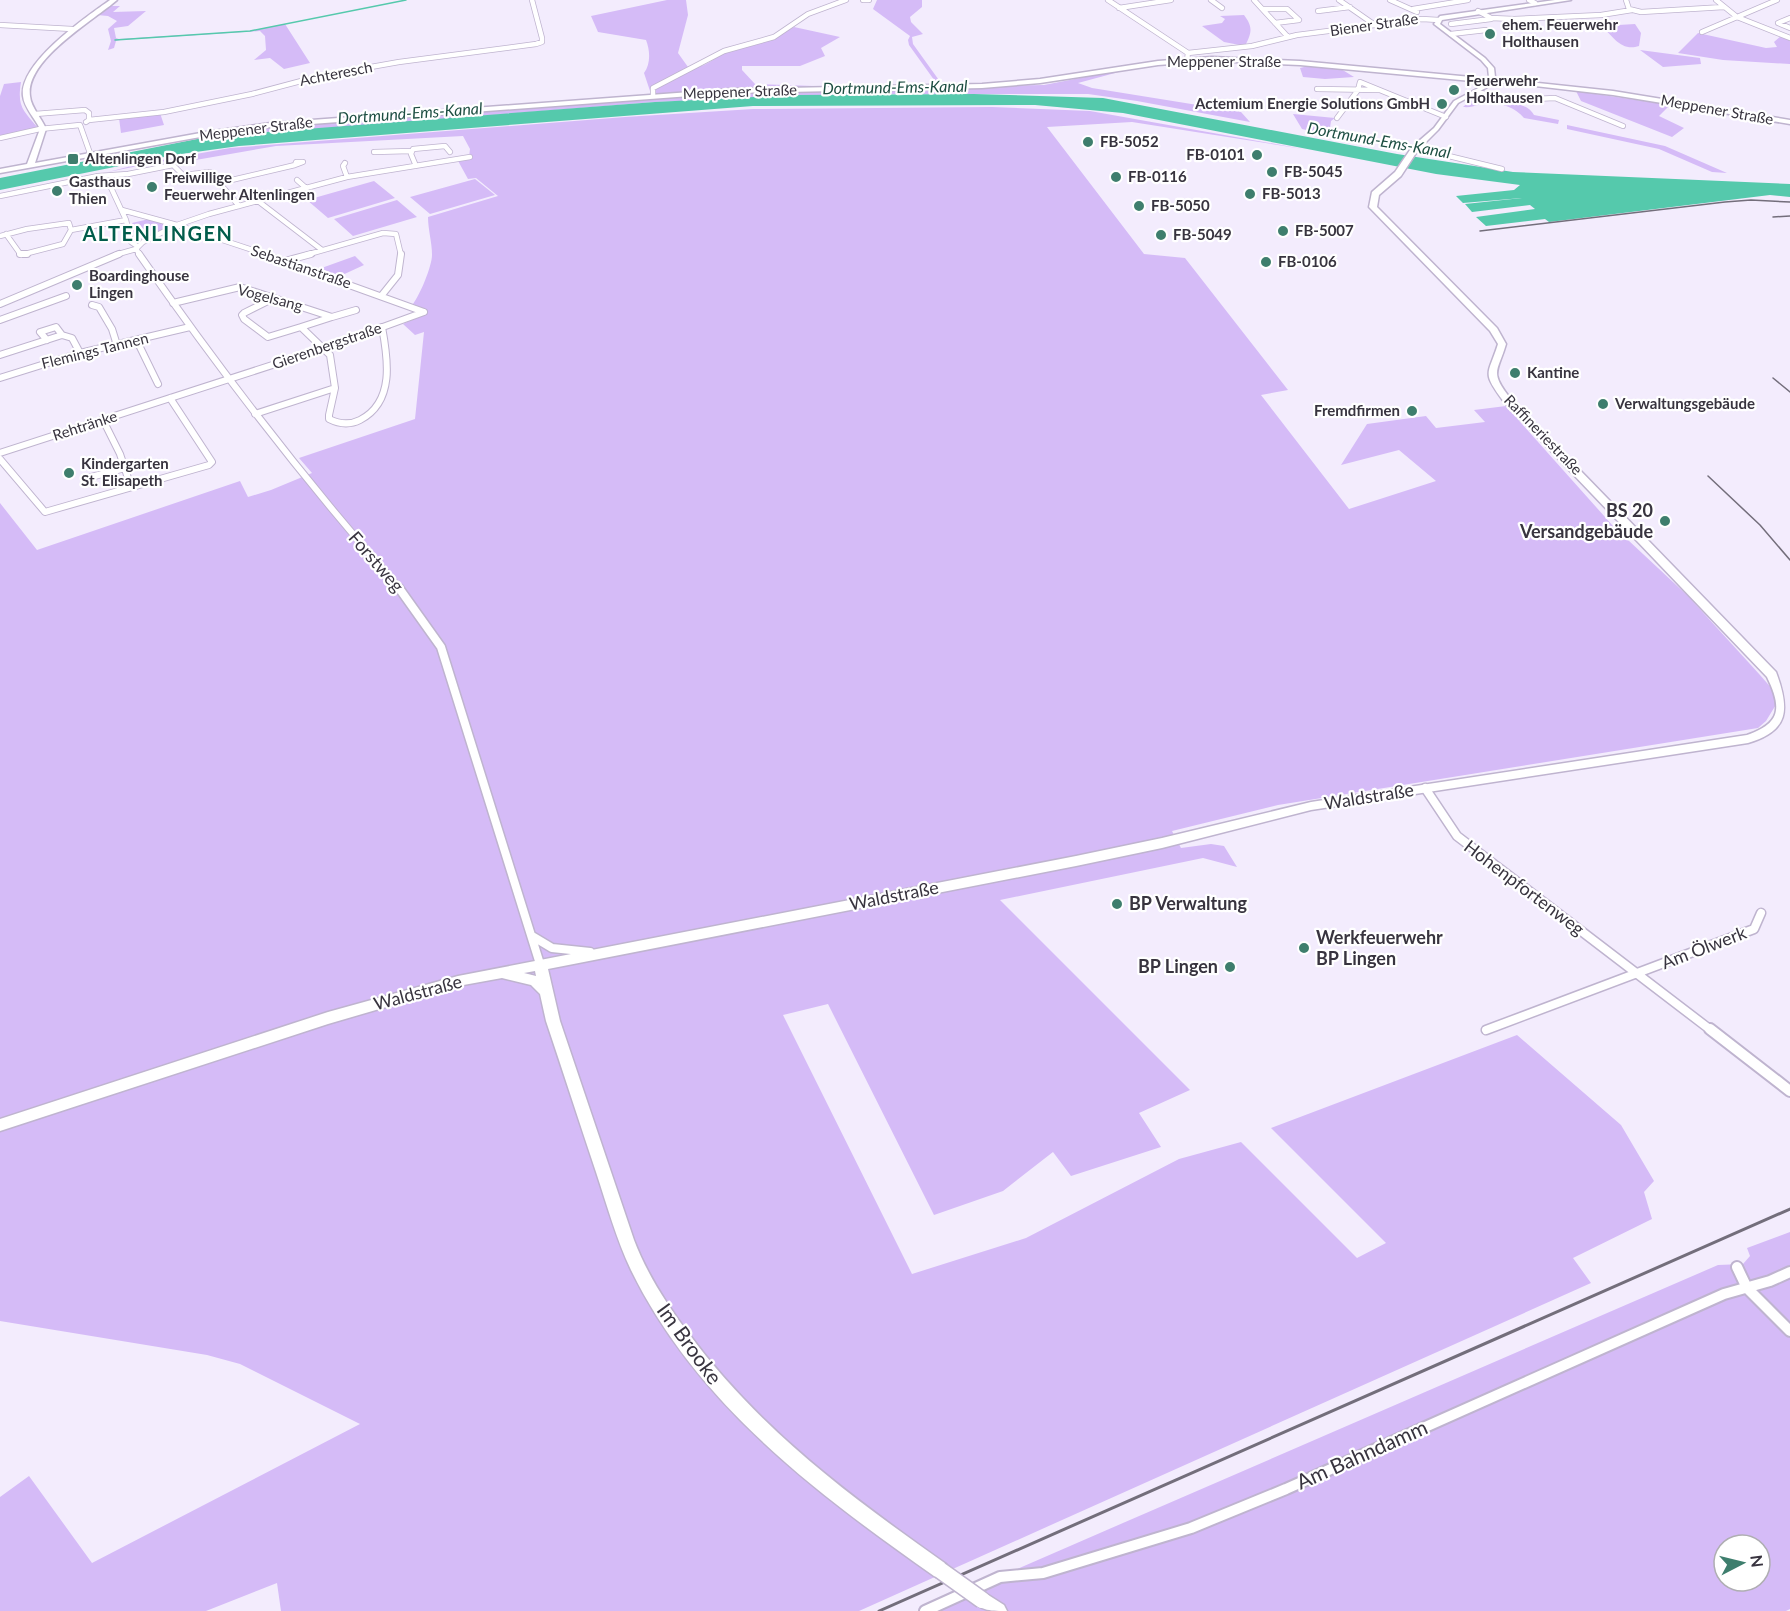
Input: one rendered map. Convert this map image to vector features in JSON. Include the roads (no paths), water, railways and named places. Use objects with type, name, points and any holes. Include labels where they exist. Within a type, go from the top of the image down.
[{"type":"street","points":[[30,166],[43,129],[27,97],[28,83],[40,65],[72,29],[114,0]]},
{"type":"street","name":"Achteresch","points":[[89,120],[164,112],[322,76],[399,62],[536,44],[542,42],[542,38],[532,0]]},
{"type":"street","points":[[652,96],[653,88],[724,51],[774,37],[808,14],[846,0]]},
{"type":"street","points":[[863,0],[869,0]]},
{"type":"street","points":[[1108,0],[1188,56]]},
{"type":"street","points":[[1119,8],[1143,2],[1171,0]]},
{"type":"street","points":[[1211,0],[1222,8]]},
{"type":"street","points":[[1254,0],[1288,37]]},
{"type":"street","points":[[1339,0],[1375,25]]},
{"type":"street","points":[[1390,0],[1399,6],[1413,9],[1468,0]]},
{"type":"street","name":"Biener Straße","points":[[1188,56],[1252,46],[1288,37],[1426,18],[1439,20],[1445,16],[1532,2],[1568,0]]},
{"type":"street","points":[[1626,0],[1632,10]]},
{"type":"street","points":[[1716,0],[1737,17],[1789,37]]},
{"type":"street","points":[[1702,32],[1777,0]]},
{"type":"street","points":[[1318,11],[1350,7]]},
{"type":"street","points":[[1451,24],[1491,18],[1568,17],[1632,10],[1641,12],[1724,7]]},
{"type":"street","points":[[1598,8],[1607,14]]},
{"type":"street","points":[[1263,9],[1287,9],[1299,20],[1275,23]]},
{"type":"street","points":[[1413,9],[1426,18]]},
{"type":"street","points":[[1478,11],[1491,18]]},
{"type":"street","points":[[1560,12],[1568,17]]},
{"type":"street","points":[[1790,18],[1778,23],[1790,28]]},
{"type":"street","points":[[1439,20],[1437,24],[1488,64],[1491,81]]},
{"type":"street","points":[[0,25],[72,29]]},
{"type":"street","points":[[1451,34],[1486,30]]},
{"type":"street","name":"Meppener Straße","points":[[0,171],[264,125],[741,90],[991,85],[1188,56],[1264,60],[1613,93],[1790,122]]},
{"type":"street","name":"Raffineriestraße","points":[[1491,81],[1456,102],[1426,141],[1414,151],[1401,170],[1375,194],[1373,207],[1494,330],[1502,344],[1492,368],[1503,394],[1764,666],[1780,685],[1788,711]]},
{"type":"street","points":[[1337,118],[1358,90],[1360,82],[1446,117]]},
{"type":"street","points":[[1317,89],[1358,90]]},
{"type":"street","points":[[1476,92],[1516,100],[1556,98],[1623,126]]},
{"type":"street","points":[[0,138],[43,129],[80,125],[89,120],[89,113],[85,110],[35,114]]},
{"type":"street","points":[[80,125],[91,156]]},
{"type":"street","points":[[374,152],[411,152],[419,148],[445,146],[450,152]]},
{"type":"street","points":[[1414,151],[1502,169]]},
{"type":"street","points":[[411,152],[416,166]]},
{"type":"street","points":[[0,304],[136,248],[177,225],[347,177],[470,157]]},
{"type":"street","points":[[345,163],[342,166],[347,177]]},
{"type":"street","points":[[0,196],[98,176],[106,177],[173,165],[183,174],[210,172],[240,206]]},
{"type":"street","points":[[219,183],[295,165]]},
{"type":"street","name":"Forstweg","points":[[106,177],[126,220],[130,242],[190,327],[336,516],[405,595],[441,647],[540,964]]},
{"type":"street","points":[[297,180],[306,188]]},
{"type":"street","points":[[258,201],[322,250]]},
{"type":"street","points":[[122,210],[177,225]]},
{"type":"street","points":[[3,235],[21,255],[63,244],[72,230],[126,220]]},
{"type":"street","points":[[3,235],[69,223],[72,230]]},
{"type":"street","name":"Sebastianstraße","points":[[177,225],[382,295],[424,312]]},
{"type":"street","points":[[285,261],[383,233],[396,234],[400,245],[400,275],[391,289],[382,295]]},
{"type":"street","name":"Vogelsang","points":[[173,303],[234,287],[332,317]]},
{"type":"street","points":[[0,320],[66,296]]},
{"type":"street","points":[[274,298],[244,313],[242,315],[244,319],[268,337],[301,327]]},
{"type":"street","points":[[92,305],[99,307],[112,329],[117,345]]},
{"type":"street","name":"Vogelsang","points":[[301,327],[356,310]]},
{"type":"street","name":"Gierenbergstraße","points":[[229,378],[325,348],[424,312]]},
{"type":"street","points":[[47,340],[40,332],[56,327],[62,335]]},
{"type":"street","name":"Flemings Tannen","points":[[0,378],[80,353],[190,327]]},
{"type":"street","name":"Vogelsang","points":[[301,327],[325,348]]},
{"type":"street","points":[[325,348],[330,355],[334,369],[335,388],[329,419],[334,423],[353,423],[363,419],[379,405],[387,381],[382,327]]},
{"type":"street","points":[[0,355],[62,335],[72,338],[80,353]]},
{"type":"street","points":[[137,341],[146,362],[158,378],[158,384]]},
{"type":"street","name":"Rehtränke","points":[[0,453],[229,378]]},
{"type":"street","points":[[255,414],[335,388]]},
{"type":"street","points":[[0,459],[45,512],[57,511],[212,462],[170,398]]},
{"type":"street","points":[[103,420],[131,487]]},
{"type":"street","points":[[92,477],[125,468]]},
{"type":"street","name":"Waldstraße","points":[[0,1125],[328,1018],[435,987],[540,964],[1076,861],[1172,841],[1311,806],[1748,739],[1777,728],[1788,711]]},
{"type":"street","name":"Hohenpfortenweg","points":[[1425,788],[1457,836],[1790,1091]]},
{"type":"street","name":"Am Ölwerk","points":[[1637,974],[1754,929],[1761,913]]},
{"type":"street","points":[[532,936],[542,945],[560,951],[606,952]]},
{"type":"street","name":"Im Brooke","points":[[540,964],[577,1096],[634,1260],[661,1307],[693,1355],[755,1426],[807,1473],[998,1611]]},
{"type":"street","points":[[1486,1030],[1507,1020],[1528,1016],[1637,974]]},
{"type":"street","points":[[485,976],[526,977],[535,981],[546,991]]},
{"type":"street","points":[[1737,1267],[1747,1288],[1790,1331]]},
{"type":"street","name":"Am Bahndamm","points":[[925,1611],[1000,1577],[1043,1573],[1191,1528],[1286,1489],[1724,1294],[1790,1272]]},
{"type":"waterway","points":[[115,40],[250,31],[406,0]]},
{"type":"railway","points":[[1480,231],[1725,202],[1751,200],[1790,202]]},
{"type":"railway","points":[[1773,217],[1790,216]]},
{"type":"railway","points":[[1773,378],[1790,392]]},
{"type":"railway","points":[[1708,476],[1760,525],[1790,560]]},
{"type":"railway","points":[[879,1611],[1790,1209]]},
{"type":"place","name":"ehem. Feuerwehr Holthausen","points":[[1490,34]]},
{"type":"place","name":"Feuerwehr Holthausen","points":[[1454,90]]},
{"type":"place","name":"Actemium Energie Solutions GmbH","points":[[1442,104]]},
{"type":"place","name":"FB-5052","points":[[1088,142]]},
{"type":"place","name":"FB-0101","points":[[1257,155]]},
{"type":"place","name":"Altenlingen Dorf","points":[[73,159]]},
{"type":"place","name":"FB-5045","points":[[1272,172]]},
{"type":"place","name":"FB-0116","points":[[1116,177]]},
{"type":"place","name":"Freiwillige Feuerwehr Altenlingen","points":[[152,187]]},
{"type":"place","name":"Gasthaus Thien","points":[[57,191]]},
{"type":"place","name":"FB-5013","points":[[1250,194]]},
{"type":"place","name":"FB-5050","points":[[1139,206]]},
{"type":"place","name":"FB-5007","points":[[1283,231]]},
{"type":"place","name":"FB-5049","points":[[1161,235]]},
{"type":"place","name":"FB-0106","points":[[1266,262]]},
{"type":"place","name":"Boardinghouse Lingen","points":[[77,285]]},
{"type":"place","name":"Kantine","points":[[1515,373]]},
{"type":"place","name":"Verwaltungsgebäude","points":[[1603,404]]},
{"type":"place","name":"Fremdfirmen","points":[[1412,411]]},
{"type":"place","name":"Kindergarten St. Elisapeth","points":[[69,473]]},
{"type":"place","name":"BS 20 Versandgebäude","points":[[1665,521]]},
{"type":"place","name":"BP Verwaltung","points":[[1117,904]]},
{"type":"place","name":"Werkfeuerwehr BP Lingen","points":[[1304,948]]},
{"type":"place","name":"BP Lingen","points":[[1230,967]]},
{"type":"district","name":"ALTENLINGEN","points":[[158,234]]},
{"type":"water label","name":"Dortmund-Ems-Kanal","points":[[895,87]]},
{"type":"water label","name":"Dortmund-Ems-Kanal","points":[[410,113]]},
{"type":"water label","name":"Dortmund-Ems-Kanal","points":[[1379,140]]}]
